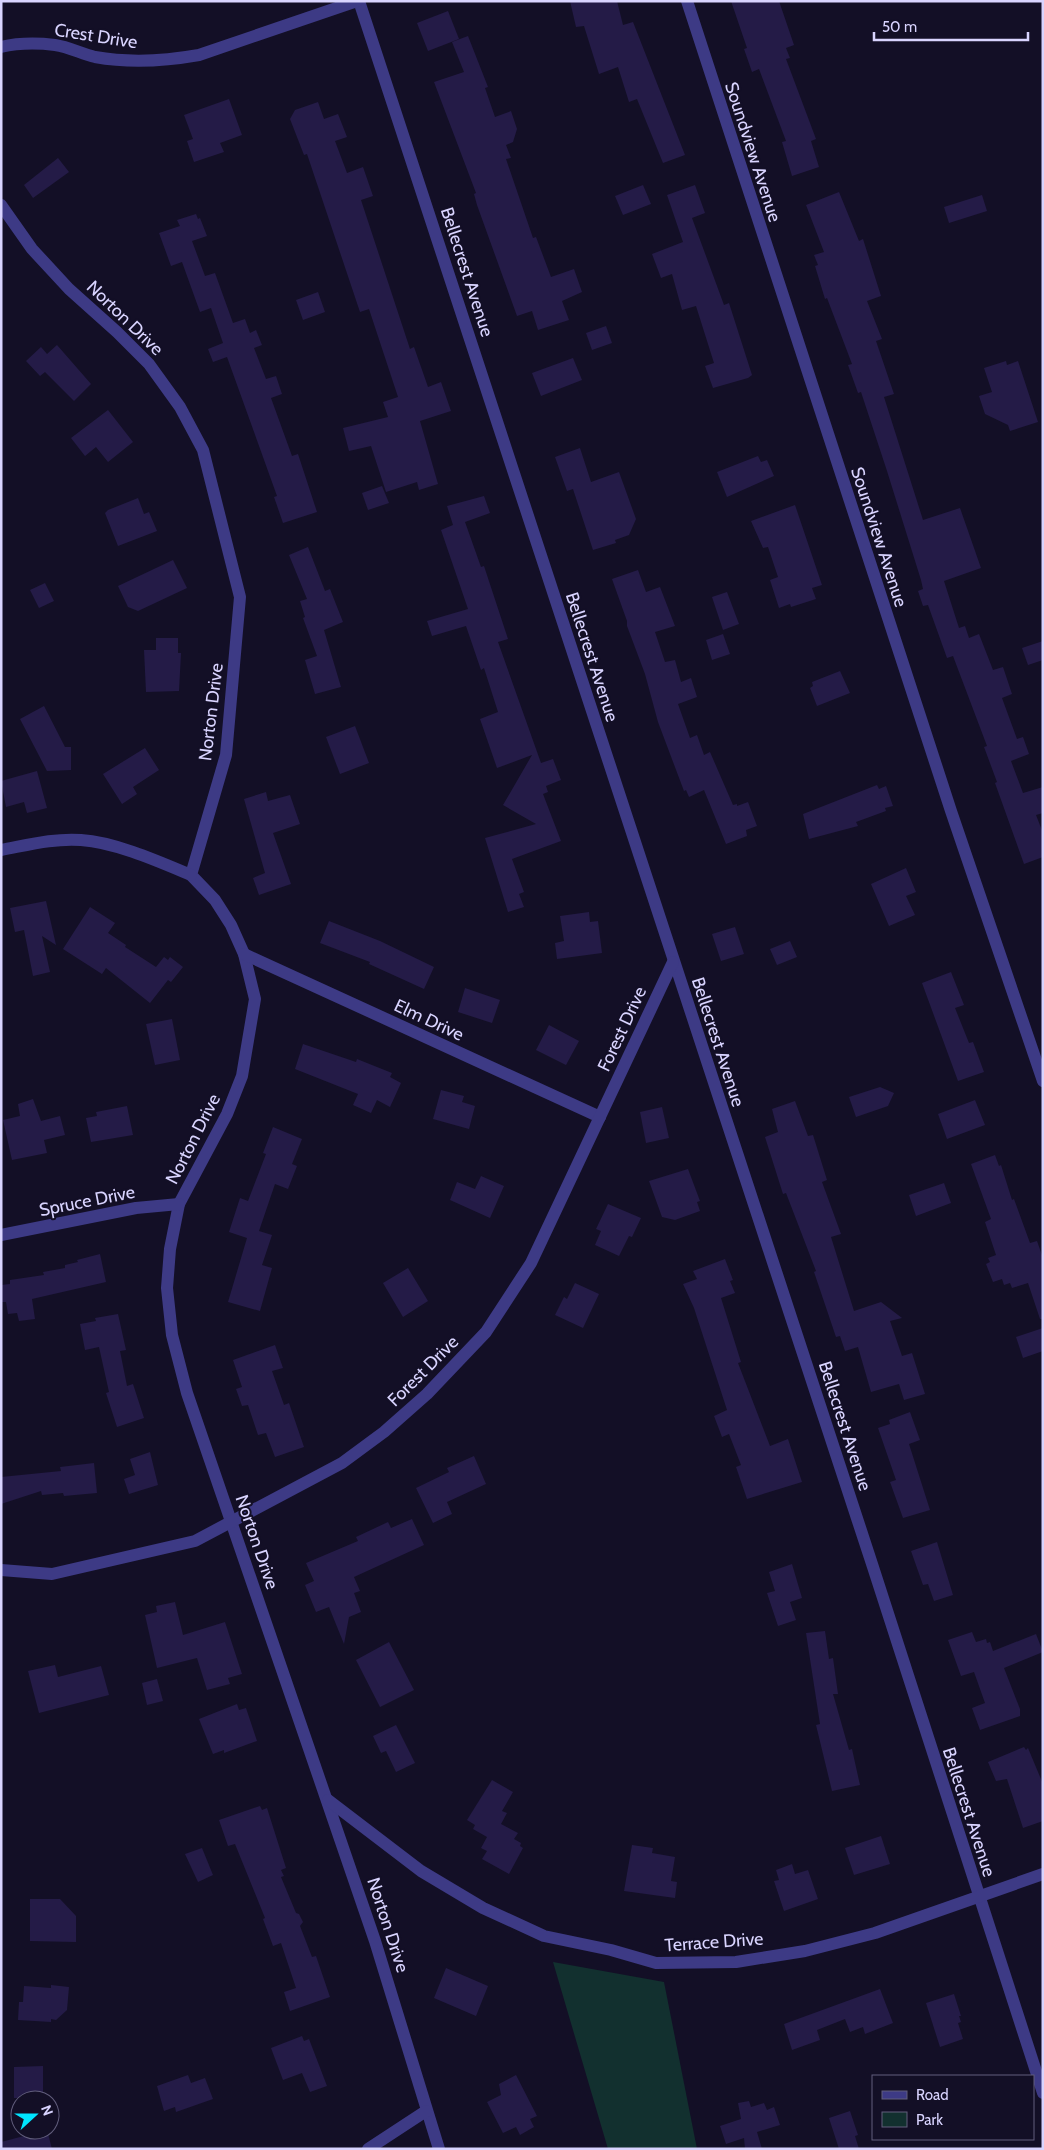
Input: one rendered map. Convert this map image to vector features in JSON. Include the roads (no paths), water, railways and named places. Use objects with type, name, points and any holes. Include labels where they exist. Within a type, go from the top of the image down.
[{"type":"street","name":"Crest Drive","points":[[1,47],[14,44],[55,45],[96,57],[142,61],[172,60],[199,55],[358,1]]},
{"type":"street","name":"Bellecrest Avenue","points":[[358,1],[873,1567],[978,1897],[1043,2093]]},
{"type":"street","name":"Soundview Avenue","points":[[687,1],[944,792],[1043,1081]]},
{"type":"street","name":"Norton Drive","points":[[1,205],[32,249],[69,289],[150,364],[180,407],[203,450],[240,597],[226,755],[191,875],[215,900],[232,925],[244,954],[254,999],[242,1076],[227,1114],[180,1204],[170,1249],[167,1288],[172,1335],[187,1393],[328,1800],[375,1942],[439,2149]]},
{"type":"street","points":[[1,850],[48,840],[83,840],[140,854],[191,875]]},
{"type":"street","name":"Elm Drive","points":[[244,954],[600,1117]]},
{"type":"street","name":"Forest Drive","points":[[3,1573],[52,1574],[195,1541],[342,1463],[384,1432],[456,1366],[486,1332],[531,1263],[673,962]]},
{"type":"street","name":"Spruce Drive","points":[[1,1235],[136,1208],[180,1204]]},
{"type":"street","name":"Terrace Drive","points":[[328,1800],[421,1870],[483,1908],[544,1936],[611,1950],[656,1963],[736,1962],[805,1951],[875,1933],[1043,1874]]},
{"type":"street","points":[[368,2149],[426,2111]]}]
